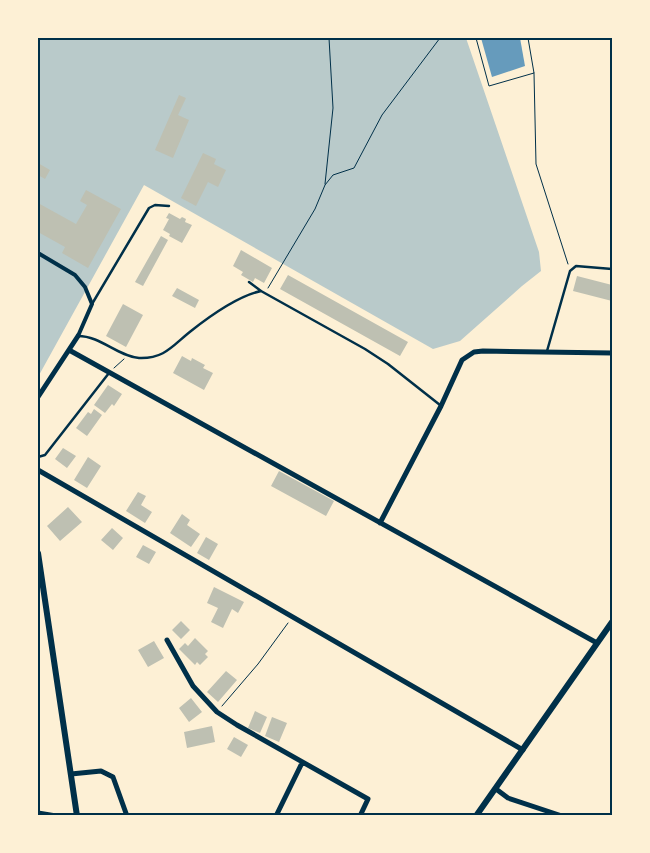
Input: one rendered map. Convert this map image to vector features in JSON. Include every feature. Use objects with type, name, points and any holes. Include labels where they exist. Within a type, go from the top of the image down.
[{"type":"street","points":[[38,253],[75,275],[85,287],[92,304],[78,336],[38,397]]},
{"type":"street","points":[[69,350],[597,643]]},
{"type":"street","points":[[380,523],[442,406],[462,360],[467,355],[483,351],[612,353]]},
{"type":"street","points":[[38,470],[523,750]]},
{"type":"street","points":[[38,553],[77,816]]},
{"type":"street","points":[[476,816],[612,622]]},
{"type":"street","points":[[167,640],[193,686],[217,712],[236,725],[368,799],[360,816]]},
{"type":"street","points":[[276,816],[302,763]]},
{"type":"street","points":[[71,774],[101,770],[113,778],[127,816]]},
{"type":"street","points":[[496,789],[508,798],[562,816]]},
{"type":"street","points":[[38,813],[56,816]]},
{"type":"lane","points":[[92,304],[149,208],[155,205],[169,206]]},
{"type":"lane","points":[[547,352],[570,271],[576,266],[612,269]]},
{"type":"lane","points":[[249,282],[263,292],[365,349],[388,364],[442,406]]},
{"type":"lane","points":[[78,336],[86,336],[98,340],[129,356],[139,358],[164,354],[171,350],[192,330],[229,305],[250,293],[263,292]]},
{"type":"lane","points":[[38,457],[45,455],[110,372]]},
{"type":"path","points":[[263,292],[315,209],[324,185],[333,108],[329,38]]},
{"type":"path","points":[[324,185],[333,175],[354,168],[382,115],[440,38]]},
{"type":"path","points":[[476,38],[489,86],[534,73]]},
{"type":"path","points":[[528,38],[534,73],[536,164],[570,271]]},
{"type":"path","points":[[110,372],[129,356]]},
{"type":"path","points":[[217,712],[258,664],[293,617]]},
{"type":"shaded area","points":[[38,38],[466,38],[539,252],[541,271],[460,341],[433,349],[144,185],[38,377]]},
{"type":"water","points":[[481,38],[520,38],[525,66],[492,77]]},
{"type":"building","points":[[179,95],[186,98],[178,115],[189,120],[173,158],[155,150]]},
{"type":"building","points":[[203,153],[216,159],[214,164],[226,170],[218,187],[208,182],[196,206],[181,198]]},
{"type":"building","points":[[38,163],[50,170],[45,179],[38,175]]},
{"type":"building","points":[[86,190],[121,209],[88,268],[62,253],[65,247],[38,232],[38,203],[76,224],[87,205],[80,201]]},
{"type":"building","points":[[169,213],[180,219],[182,217],[186,219],[185,222],[192,225],[182,243],[169,236],[170,234],[163,230],[169,219],[166,218]]},
{"type":"building","points":[[161,236],[168,240],[143,286],[135,282]]},
{"type":"building","points":[[241,250],[272,268],[264,283],[255,278],[253,282],[241,275],[243,272],[233,266]]},
{"type":"building","points":[[288,275],[408,342],[400,356],[280,289]]},
{"type":"building","points":[[577,276],[612,285],[612,301],[573,291]]},
{"type":"building","points":[[177,288],[199,300],[195,308],[172,296]]},
{"type":"building","points":[[123,304],[143,315],[126,347],[106,336]]},
{"type":"building","points":[[182,356],[191,361],[192,358],[205,365],[203,368],[213,373],[204,390],[173,373]]},
{"type":"building","points":[[108,385],[122,394],[114,406],[112,404],[105,413],[94,405]]},
{"type":"building","points":[[94,409],[102,415],[87,436],[76,428],[88,412],[91,414]]},
{"type":"building","points":[[63,448],[76,456],[67,468],[55,459]]},
{"type":"building","points":[[88,457],[101,466],[87,488],[74,480]]},
{"type":"building","points":[[279,471],[334,501],[326,516],[271,486]]},
{"type":"building","points":[[138,492],[146,496],[141,505],[152,512],[145,523],[126,511]]},
{"type":"building","points":[[68,507],[82,522],[60,541],[47,526]]},
{"type":"building","points":[[182,514],[190,520],[187,525],[200,534],[191,547],[170,533]]},
{"type":"building","points":[[112,528],[123,538],[113,550],[101,540]]},
{"type":"building","points":[[206,537],[218,544],[209,560],[197,553]]},
{"type":"building","points":[[143,545],[156,552],[149,564],[136,557]]},
{"type":"building","points":[[214,587],[244,602],[238,613],[232,609],[223,628],[211,622],[218,608],[207,603]]},
{"type":"building","points":[[181,621],[190,630],[181,639],[172,630]]},
{"type":"building","points":[[195,638],[208,651],[205,654],[208,657],[200,665],[197,662],[195,665],[179,649],[185,643],[188,646]]},
{"type":"building","points":[[154,641],[164,658],[148,667],[138,650]]},
{"type":"building","points":[[226,671],[237,680],[218,702],[207,692]]},
{"type":"building","points":[[191,698],[202,712],[189,722],[179,708]]},
{"type":"building","points":[[255,711],[267,717],[260,733],[248,728]]},
{"type":"building","points":[[272,717],[287,723],[279,742],[265,736]]},
{"type":"building","points":[[212,726],[215,742],[187,748],[184,732]]},
{"type":"building","points":[[234,737],[248,745],[241,757],[227,749]]}]
